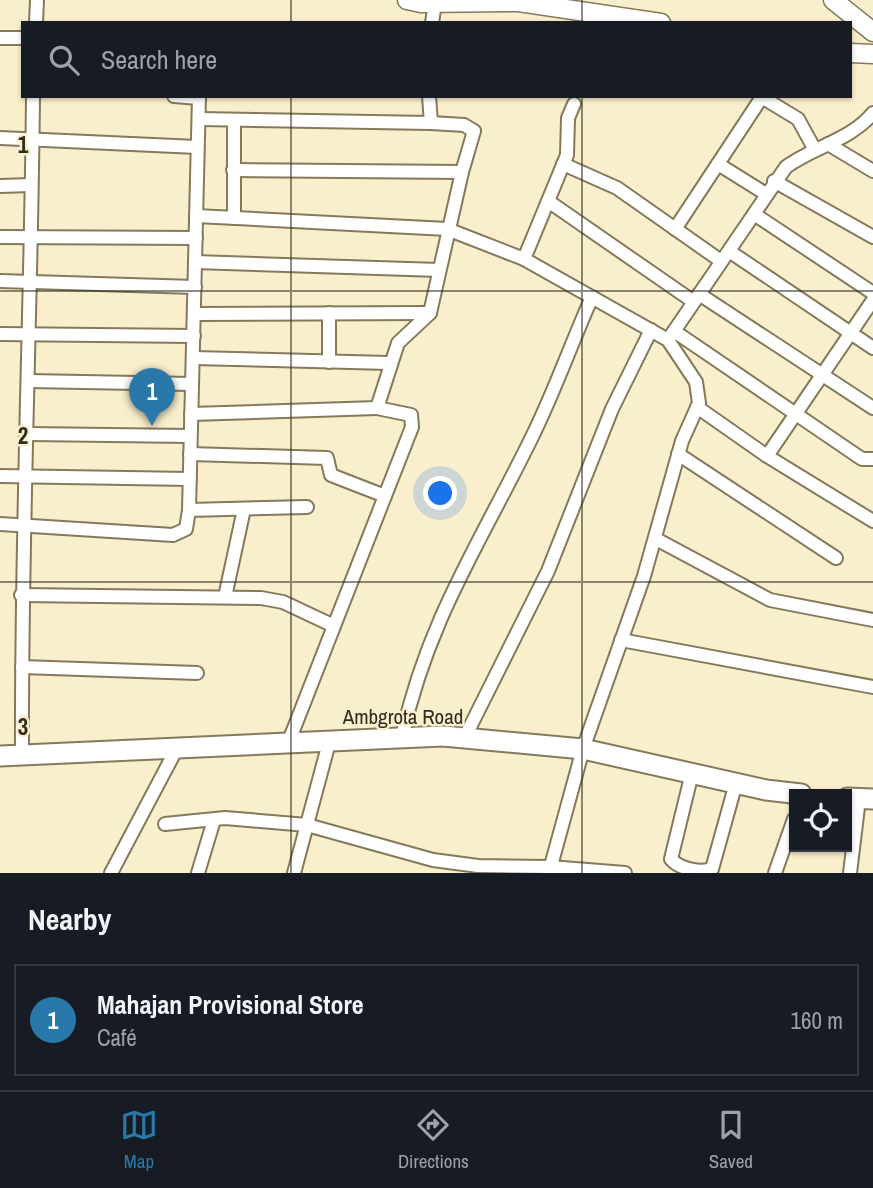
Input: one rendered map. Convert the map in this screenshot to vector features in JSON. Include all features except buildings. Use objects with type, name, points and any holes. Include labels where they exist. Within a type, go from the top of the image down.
[{"type":"main road","points":[[407,0],[435,3],[519,2],[647,21]]},
{"type":"main road","points":[[833,0],[846,5],[873,32]]},
{"type":"main road","points":[[852,53],[873,54]]},
{"type":"main road","name":"Ambgrota Road","points":[[0,756],[330,739],[465,737],[583,749],[789,792]]},
{"type":"street","points":[[36,21],[37,0]]},
{"type":"street","points":[[432,21],[435,3]]},
{"type":"street","points":[[0,38],[21,38]]},
{"type":"street","points":[[22,756],[21,595],[27,478],[33,98]]},
{"type":"street","points":[[0,524],[173,535],[186,529],[189,510],[195,314],[199,98]]},
{"type":"street","points":[[429,98],[431,123]]},
{"type":"street","points":[[675,229],[760,98]]},
{"type":"street","points":[[763,98],[799,119],[815,150]]},
{"type":"street","points":[[524,259],[564,164],[569,146],[568,118],[574,104]]},
{"type":"street","points":[[671,336],[786,167],[851,132],[873,113]]},
{"type":"street","points":[[200,119],[431,123],[464,125],[474,131],[447,229],[430,313],[398,343],[389,363],[377,408]]},
{"type":"street","points":[[233,120],[234,218]]},
{"type":"street","points":[[0,138],[197,147]]},
{"type":"street","points":[[828,145],[873,171]]},
{"type":"street","points":[[564,164],[617,188],[675,229],[725,256],[873,348]]},
{"type":"street","points":[[718,164],[766,194]]},
{"type":"street","points":[[233,170],[462,172]]},
{"type":"street","points":[[775,181],[873,237]]},
{"type":"street","points":[[0,186],[31,185]]},
{"type":"street","points":[[548,201],[696,298],[873,408]]},
{"type":"street","points":[[754,214],[872,292],[850,333],[767,456]]},
{"type":"street","points":[[196,216],[447,229],[524,259],[651,330],[671,336],[795,413],[862,459],[873,459]]},
{"type":"street","points":[[0,237],[196,238]]},
{"type":"street","points":[[195,262],[439,270]]},
{"type":"street","points":[[0,281],[195,287]]},
{"type":"street","points":[[402,737],[413,686],[435,626],[531,438],[592,297]]},
{"type":"street","points":[[329,313],[329,362]]},
{"type":"street","points":[[195,314],[430,313]]},
{"type":"street","points":[[465,737],[548,571],[612,409],[651,330]]},
{"type":"street","points":[[0,334],[194,336]]},
{"type":"street","points":[[549,870],[583,749],[656,539],[678,454],[700,395],[671,336]]},
{"type":"street","points":[[193,358],[389,363]]},
{"type":"street","points":[[28,381],[192,384]]},
{"type":"street","points":[[697,407],[767,456],[873,521]]},
{"type":"street","points":[[191,414],[377,408],[405,411],[411,415],[413,421],[289,741]]},
{"type":"street","points":[[28,434],[190,436]]},
{"type":"street","points":[[190,454],[327,458],[331,475],[385,496]]},
{"type":"street","points":[[678,454],[836,558]]},
{"type":"street","points":[[0,476],[190,479]]},
{"type":"street","points":[[189,510],[307,507]]},
{"type":"street","points":[[225,597],[244,509]]},
{"type":"street","points":[[656,539],[770,600],[873,620]]},
{"type":"street","points":[[21,595],[225,597],[283,602],[334,626]]},
{"type":"street","points":[[621,640],[873,687]]},
{"type":"street","points":[[22,667],[197,673]]},
{"type":"street","points":[[293,873],[330,739]]},
{"type":"street","points":[[111,873],[177,748]]},
{"type":"street","points":[[692,773],[671,859],[676,865],[698,872],[712,869],[736,783]]},
{"type":"street","points":[[850,873],[860,799]]},
{"type":"street","points":[[165,824],[240,818],[307,825],[433,860],[478,866],[625,873]]},
{"type":"street","points":[[198,873],[214,820]]},
{"type":"street","points":[[775,873],[789,833]]},
{"type":"place","name":"Mahajan Provisional Store","points":[[152,426]]}]
